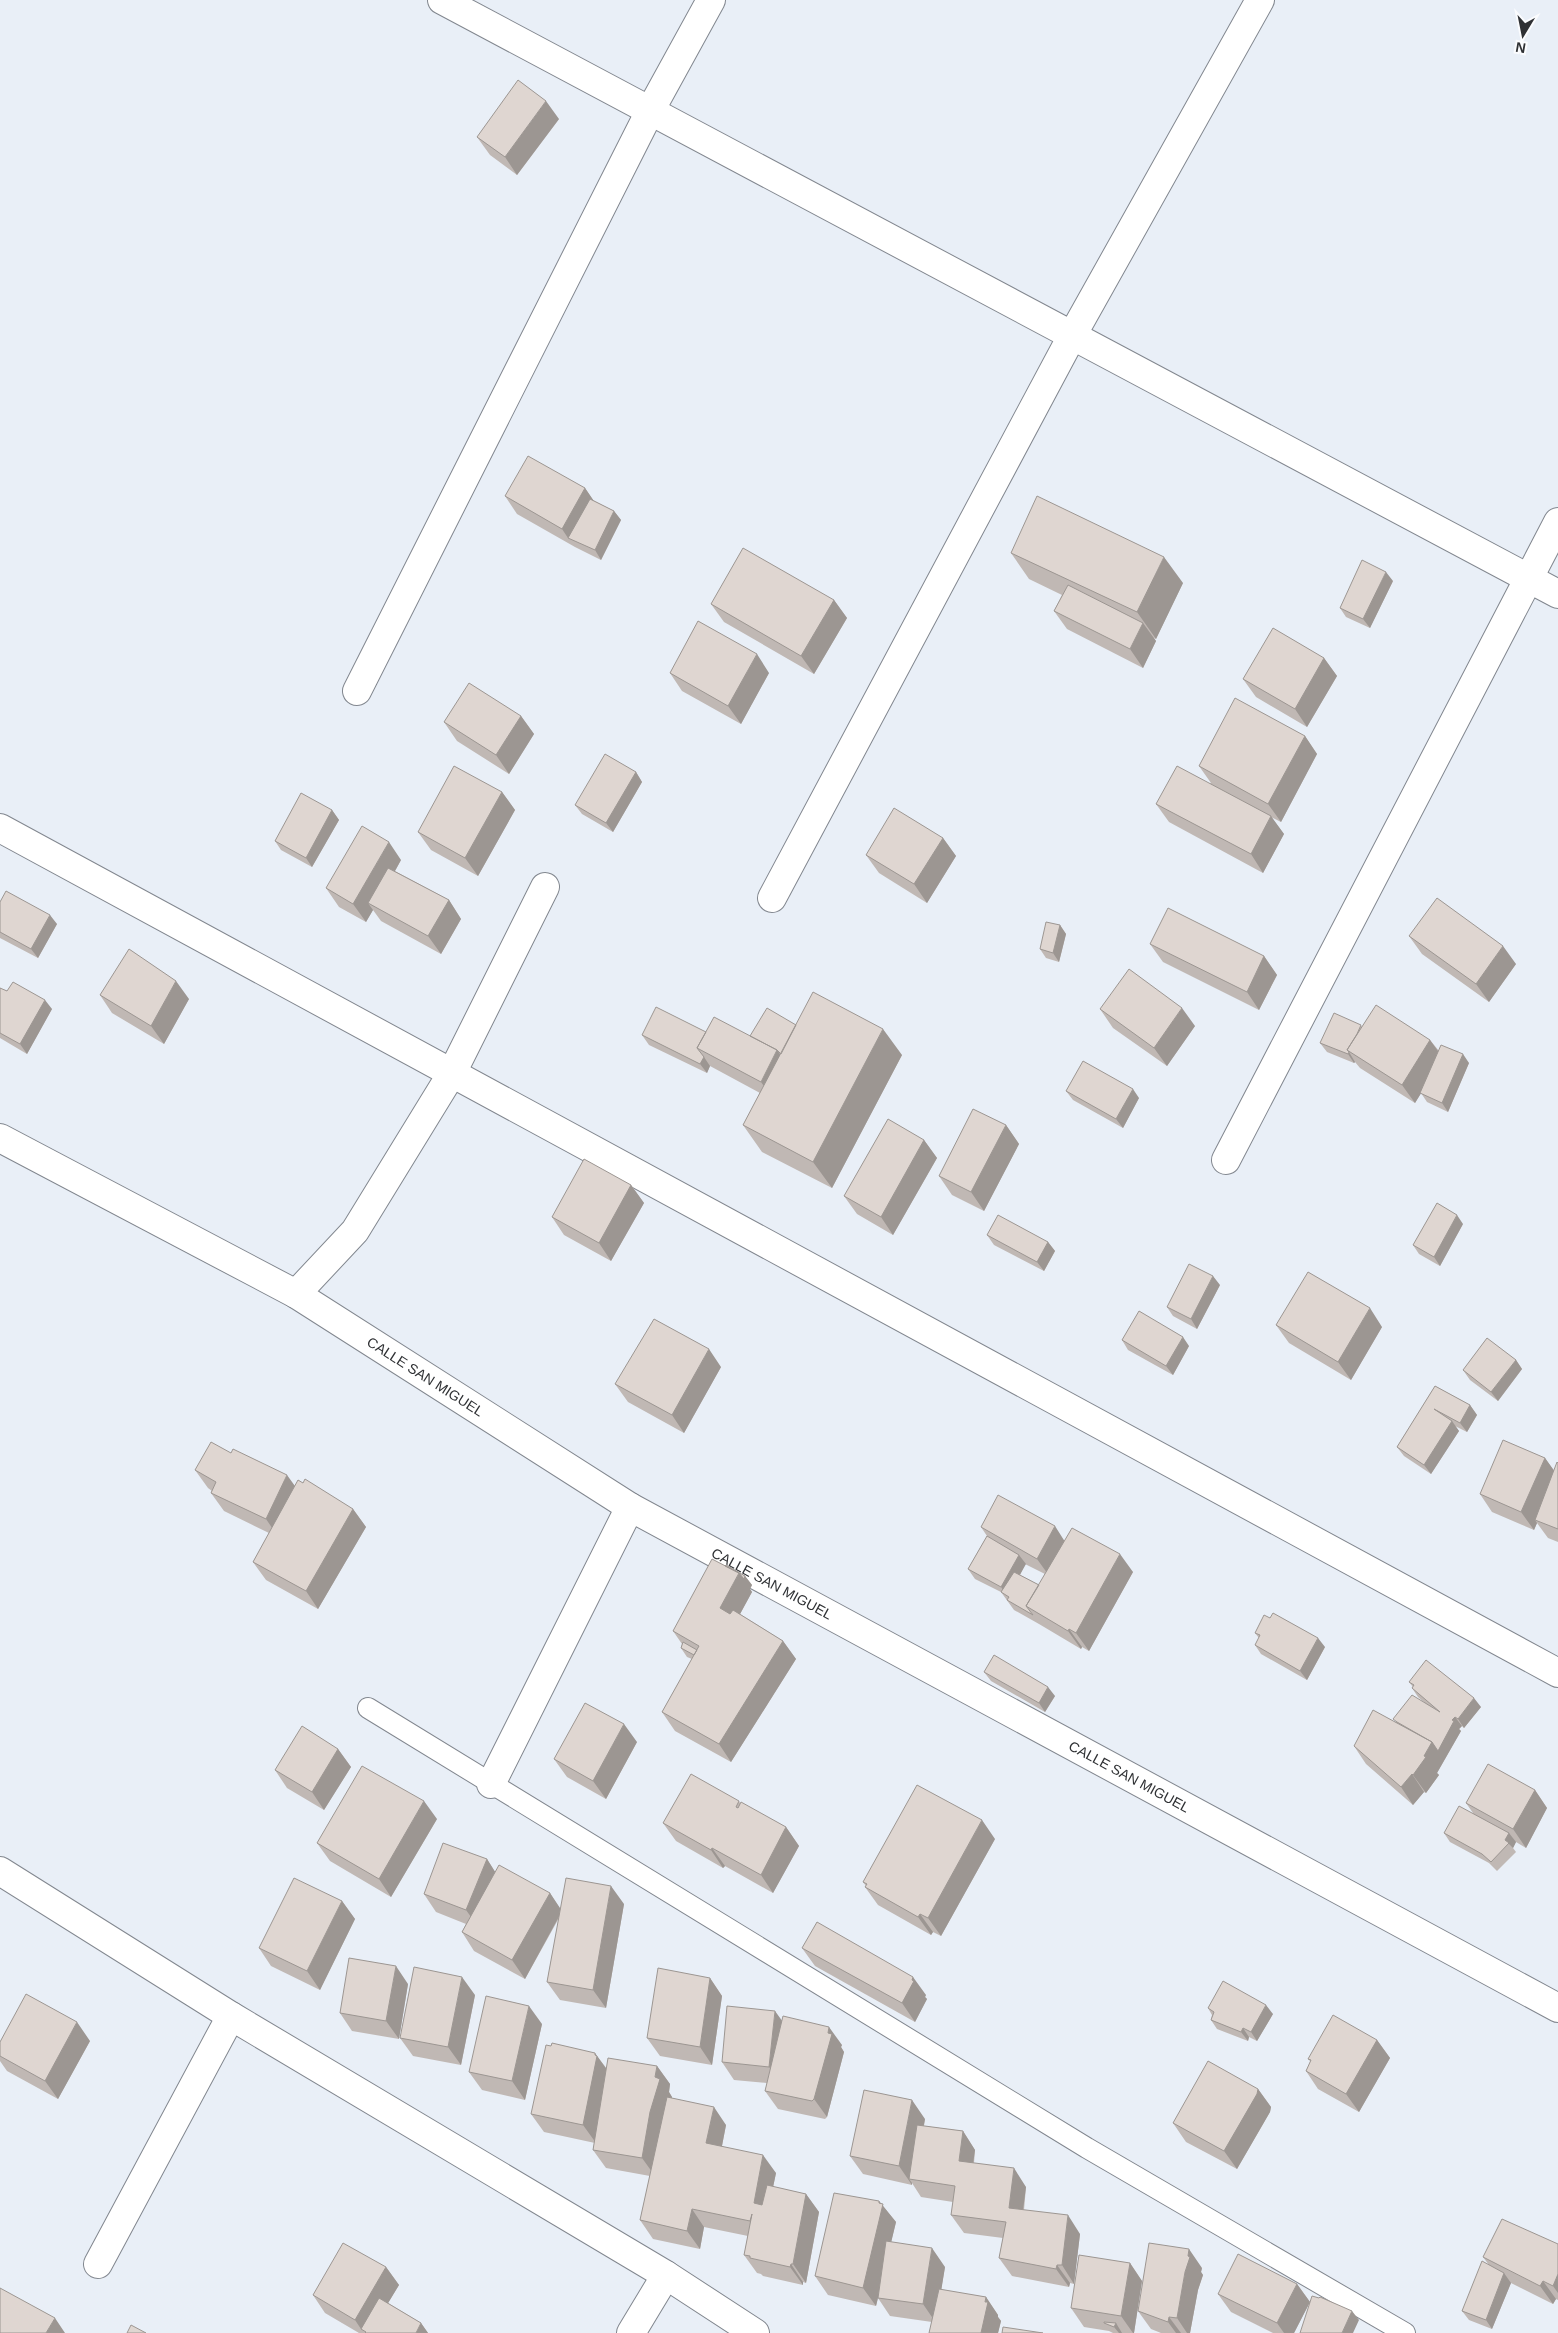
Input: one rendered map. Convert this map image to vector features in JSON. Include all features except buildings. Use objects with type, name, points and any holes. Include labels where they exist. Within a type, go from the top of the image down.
[{"type":"street","points":[[442,0],[1073,334],[1558,594]]},
{"type":"street","points":[[358,692],[650,111],[711,0]]},
{"type":"street","points":[[772,898],[1073,334],[1260,0]]},
{"type":"street","points":[[1226,1160],[1558,522]]},
{"type":"street","points":[[0,828],[1558,1673]]},
{"type":"street","points":[[296,1294],[355,1231],[452,1073],[546,887]]},
{"type":"street","name":"CALLE SAN MIGUEL","points":[[0,1138],[296,1294],[630,1508],[1558,2008]]},
{"type":"street","points":[[491,1784],[630,1508]]},
{"type":"street","points":[[0,1871],[231,2016],[666,2275],[754,2333]]},
{"type":"street","points":[[98,2264],[231,2016]]},
{"type":"street","points":[[631,2333],[666,2275]]},
{"type":"lane","points":[[368,1708],[1087,2148],[1405,2333]]}]
